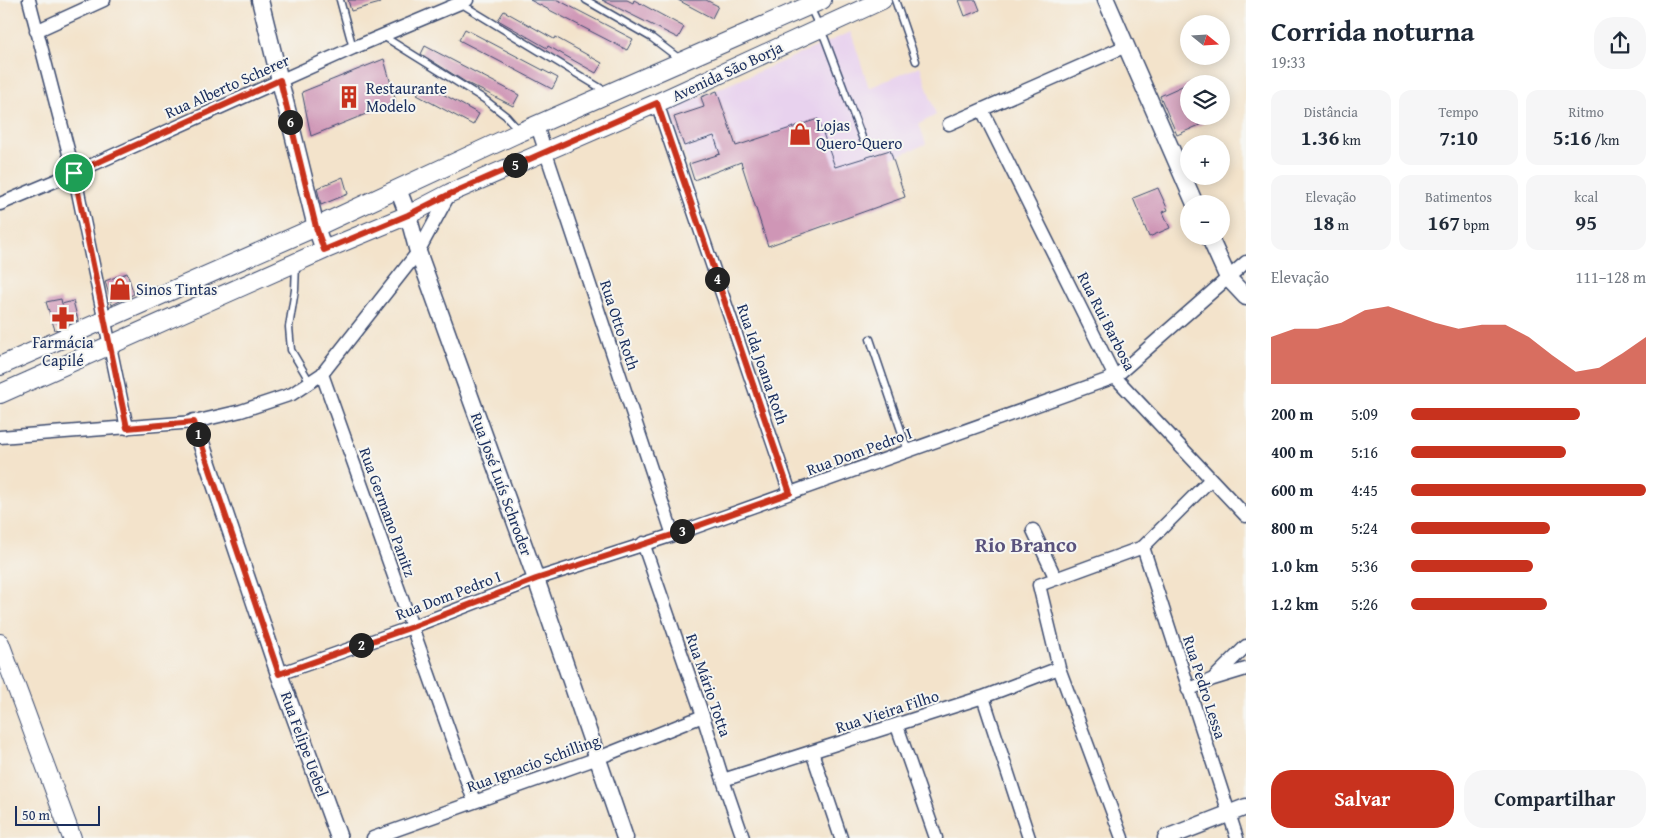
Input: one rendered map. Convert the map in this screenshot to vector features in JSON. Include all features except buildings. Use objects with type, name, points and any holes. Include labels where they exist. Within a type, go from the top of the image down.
[{"type":"main road","name":"Avenida São Borja","points":[[0,394],[324,250],[408,215],[450,194],[657,103],[882,0]]},
{"type":"main road","name":"Avenida São Borja","points":[[0,366],[316,227],[516,134],[682,60],[816,3]]},
{"type":"main road","points":[[0,643],[72,838]]},
{"type":"street","points":[[29,0],[74,173],[127,428]]},
{"type":"street","points":[[36,30],[104,0]]},
{"type":"street","points":[[260,0],[316,227],[324,250]]},
{"type":"street","points":[[1106,0],[1191,195]]},
{"type":"street","name":"Rua Alberto Scherer","points":[[0,204],[74,173],[280,80],[464,2]]},
{"type":"street","points":[[949,124],[1126,46]]},
{"type":"street","name":"Rua Ida Joana Roth","points":[[657,103],[790,493]]},
{"type":"street","name":"Rua Rui Barbosa","points":[[982,110],[1115,377],[1246,516]]},
{"type":"street","name":"Rua Otto Roth","points":[[537,126],[672,535]]},
{"type":"street","points":[[398,189],[408,215]]},
{"type":"street","points":[[0,437],[194,422],[241,411],[292,394],[322,374],[418,252],[450,194]]},
{"type":"street","name":"Rua José Luís Schroder","points":[[408,215],[418,252],[536,579],[625,838]]},
{"type":"street","points":[[1214,245],[1228,278],[1246,297]]},
{"type":"street","name":"Rua Dom Pedro I","points":[[279,674],[412,627],[536,579],[672,535],[1115,377],[1246,262]]},
{"type":"street","name":"Rua Germano Panitz","points":[[322,374],[474,801]]},
{"type":"street","name":"Rua Felipe Uebel","points":[[194,422],[279,674],[336,834]]},
{"type":"street","points":[[1122,838],[1059,668],[1039,585],[1143,547],[1211,479]]},
{"type":"street","points":[[1033,530],[1056,579]]},
{"type":"street","name":"Rua Mário Totta","points":[[643,543],[743,838]]},
{"type":"street","name":"Rua Pedro Lessa","points":[[1143,547],[1237,838]]},
{"type":"street","points":[[1213,679],[1246,646]]},
{"type":"street","name":"Rua Vieira Filho","points":[[723,780],[983,698],[1059,668]]},
{"type":"street","points":[[1188,690],[1213,679],[1246,669]]},
{"type":"street","points":[[983,698],[1029,838]]},
{"type":"street","name":"Rua Ignacio Schilling","points":[[373,838],[598,758],[703,716]]},
{"type":"street","points":[[897,726],[936,838]]},
{"type":"street","points":[[812,752],[842,838]]},
{"type":"street","points":[[1166,838],[1246,807]]},
{"type":"lane","points":[[340,0],[354,48]]},
{"type":"lane","points":[[586,0],[652,38],[682,60]]},
{"type":"lane","points":[[895,0],[916,62]]},
{"type":"lane","points":[[464,2],[610,93]]},
{"type":"lane","points":[[816,3],[819,28],[825,39],[863,140]]},
{"type":"lane","points":[[383,36],[484,99],[506,116],[514,125],[516,134]]},
{"type":"lane","points":[[297,262],[289,327],[291,350],[310,382]]},
{"type":"lane","points":[[870,339],[908,451]]},
{"type":"shaded area","name":"Lojas Quero-Quero","points":[[851,32],[869,88],[920,66],[936,115],[919,124],[926,144],[892,158],[905,197],[768,246],[741,162],[694,180],[669,110]]},
{"type":"place","name":"Restaurante Modelo","points":[[349,97]]},
{"type":"place","name":"Lojas Quero-Quero","points":[[800,134]]},
{"type":"place","name":"Sinos Tintas","points":[[120,289]]},
{"type":"place","name":"Farmácia Capilé","points":[[63,318]]},
{"type":"district","name":"Rio Branco","points":[[1026,544]]},
{"type":"route","points":[[280,80],[316,227],[324,250],[408,215],[450,194],[657,103],[790,493],[672,535],[536,579],[412,627],[279,674],[194,422],[127,428],[74,173],[280,80]]}]
